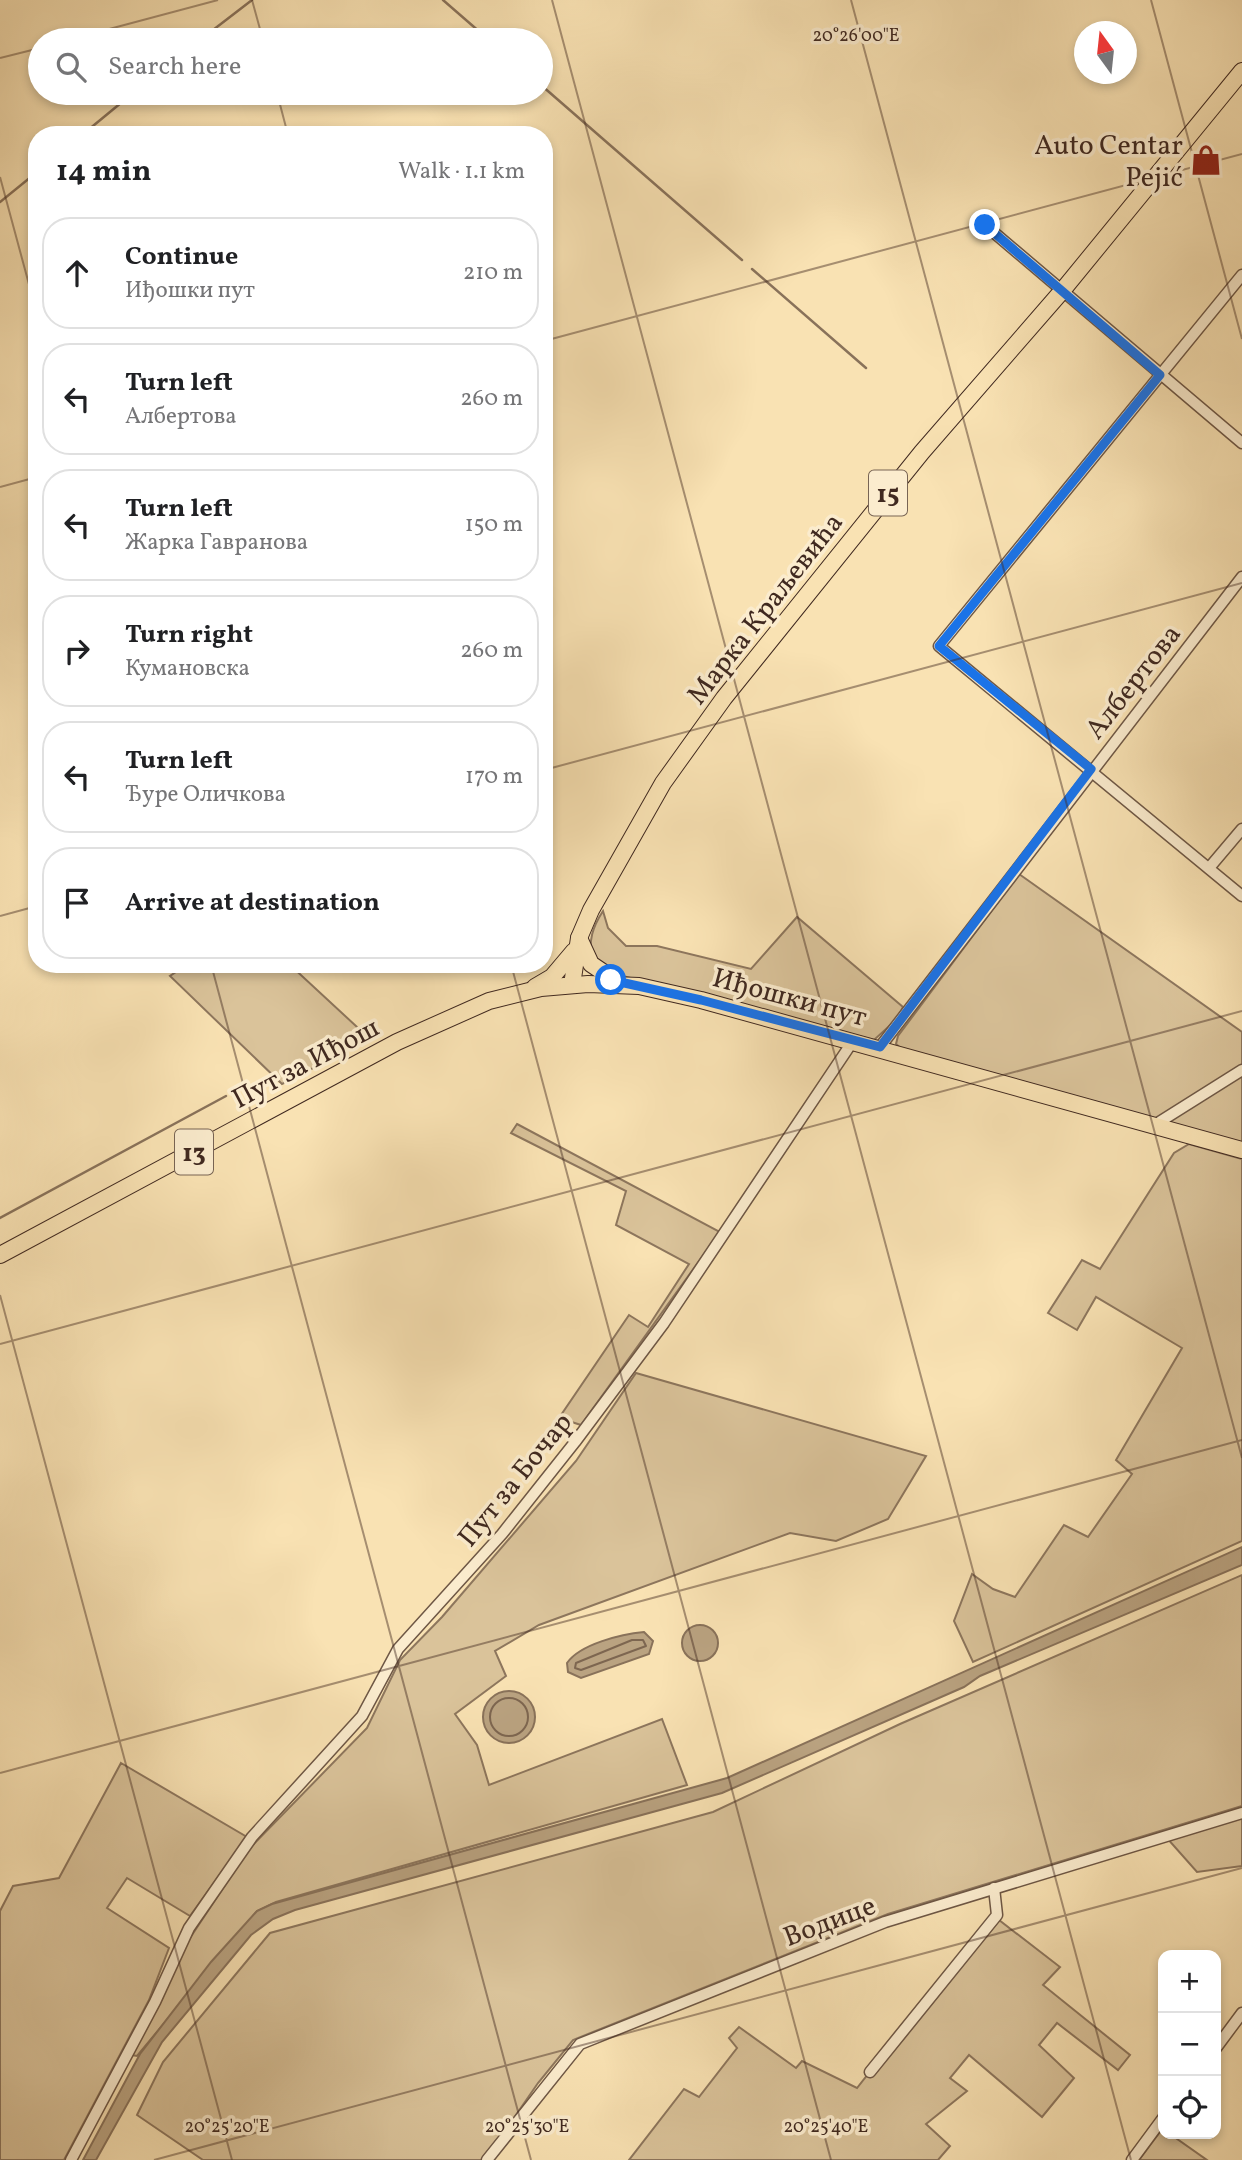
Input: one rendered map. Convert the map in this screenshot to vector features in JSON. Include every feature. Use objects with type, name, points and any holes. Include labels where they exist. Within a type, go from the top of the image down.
[{"type":"main road","name":"Марка Краљевића","points":[[572,985],[578,942],[591,910],[663,783],[724,698],[922,452],[1062,291],[1242,71]]},
{"type":"main road","points":[[526,991],[552,977],[578,942],[591,964],[600,973],[625,985]]},
{"type":"main road","name":"Иђошки пут","points":[[572,985],[625,985],[701,1000],[880,1047],[1153,1126]]},
{"type":"main road","name":"Пут за Иђош","points":[[0,1255],[397,1042],[471,1008],[526,991],[572,985]]},
{"type":"main road","name":"13","points":[[1153,1126],[1242,1150]]},
{"type":"street","points":[[985,225],[1242,443]]},
{"type":"street","points":[[1242,275],[939,646],[1242,896]]},
{"type":"street","name":"Албертова","points":[[880,1047],[1091,769],[1242,577]]},
{"type":"street","points":[[1209,868],[1242,829]]},
{"type":"street","name":"Пут за Бочар","points":[[71,2160],[155,2002],[188,1928],[253,1837],[362,1716],[398,1649],[502,1534],[575,1442],[664,1322],[853,1041]]},
{"type":"street","points":[[1153,1126],[1242,1070]]},
{"type":"street","name":"Водице","points":[[487,2160],[580,2045],[885,1922],[1242,1813]]},
{"type":"street","points":[[870,2072],[997,1915],[994,1888]]},
{"type":"street","points":[[1221,2041],[1242,2013]]},
{"type":"street","points":[[1132,2160],[1158,2125]]},
{"type":"shaded area","points":[[1019,874],[1242,1032],[1242,1143],[903,1050],[896,1044],[898,1036]]},
{"type":"shaded area","points":[[603,911],[608,928],[626,946],[657,946],[751,969],[797,917],[903,1007],[897,1019],[874,1040],[611,973],[591,959],[592,934]]},
{"type":"shaded area","points":[[174,973],[299,973],[370,1039],[282,1084],[170,976]]},
{"type":"shaded area","points":[[517,1124],[720,1232],[581,1425],[559,1418],[629,1315],[648,1327],[689,1264],[616,1225],[626,1191],[511,1133]]},
{"type":"shaded area","points":[[1189,1144],[1242,1159],[1242,1541],[973,1662],[954,1621],[972,1574],[993,1589],[1015,1597],[1064,1525],[1088,1537],[1132,1474],[1116,1460],[1182,1348],[1096,1297],[1077,1330],[1048,1313],[1082,1260],[1100,1269],[1174,1153]]},
{"type":"shaded area","points":[[636,1373],[926,1456],[888,1519],[836,1541],[790,1533],[539,1625],[495,1651],[506,1676],[455,1714],[477,1745],[489,1785],[662,1719],[687,1785],[276,1902],[257,1911],[137,2056],[131,2055],[159,2005],[188,1941],[249,1849],[367,1728],[400,1660],[442,1617],[576,1461]]},
{"type":"shaded area","points":[[1242,1575],[1242,1806],[888,1914],[573,2040],[538,2083],[485,2160],[203,2160],[137,2115],[163,2062],[270,1933],[713,1812],[900,1724]]},
{"type":"shaded area","points":[[121,1763],[247,1837],[190,1916],[127,1878],[107,1908],[169,1948],[149,2000],[64,2160],[0,2160],[0,1911],[13,1886],[59,1878]]},
{"type":"shaded area","points":[[1242,1815],[1242,1866],[1197,1872],[1166,1837]]},
{"type":"shaded area","points":[[990,1919],[999,1920],[1060,1967],[1043,1985],[1130,2055],[1118,2070],[1057,2023],[1039,2045],[1074,2078],[1042,2117],[969,2055],[950,2078],[967,2091],[926,2124],[950,2146],[938,2160],[629,2160],[684,2089],[699,2097],[737,2048],[729,2038],[739,2027],[796,2068],[802,2061],[857,2088]]},
{"type":"shaded area","points":[[1158,2135],[1158,2139],[1177,2139],[1207,2160],[1139,2160]]},
{"type":"water","points":[[1242,1547],[1242,1565],[980,1676],[964,1687],[722,1793],[295,1910],[273,1919],[251,1935],[162,2042],[96,2160],[83,2160],[140,2054],[211,1962],[257,1911],[272,1904],[727,1778]]},
{"type":"water","points":[[700,1625],[713,1630],[718,1643],[713,1656],[700,1661],[687,1656],[682,1643],[687,1630]]},
{"type":"water","points":[[644,1632],[653,1641],[649,1654],[581,1678],[568,1672],[567,1663],[581,1650],[613,1638]]},
{"type":"water","points":[[509,1691],[528,1698],[535,1717],[528,1736],[509,1743],[490,1736],[483,1717],[490,1698]]},
{"type":"waterway","points":[[216,28],[252,0]]},
{"type":"waterway","points":[[443,0],[475,28]]},
{"type":"waterway","points":[[553,95],[742,260]]},
{"type":"waterway","points":[[93,126],[118,105]]},
{"type":"waterway","points":[[0,202],[28,179]]},
{"type":"waterway","points":[[752,269],[866,368]]},
{"type":"waterway","points":[[0,1218],[226,1096]]},
{"type":"place","name":"Auto Centar Pejić","points":[[1206,160]]},
{"type":"route","points":[[611,980],[701,1000],[880,1047],[1091,769],[939,646],[1160,375],[985,225]]}]
